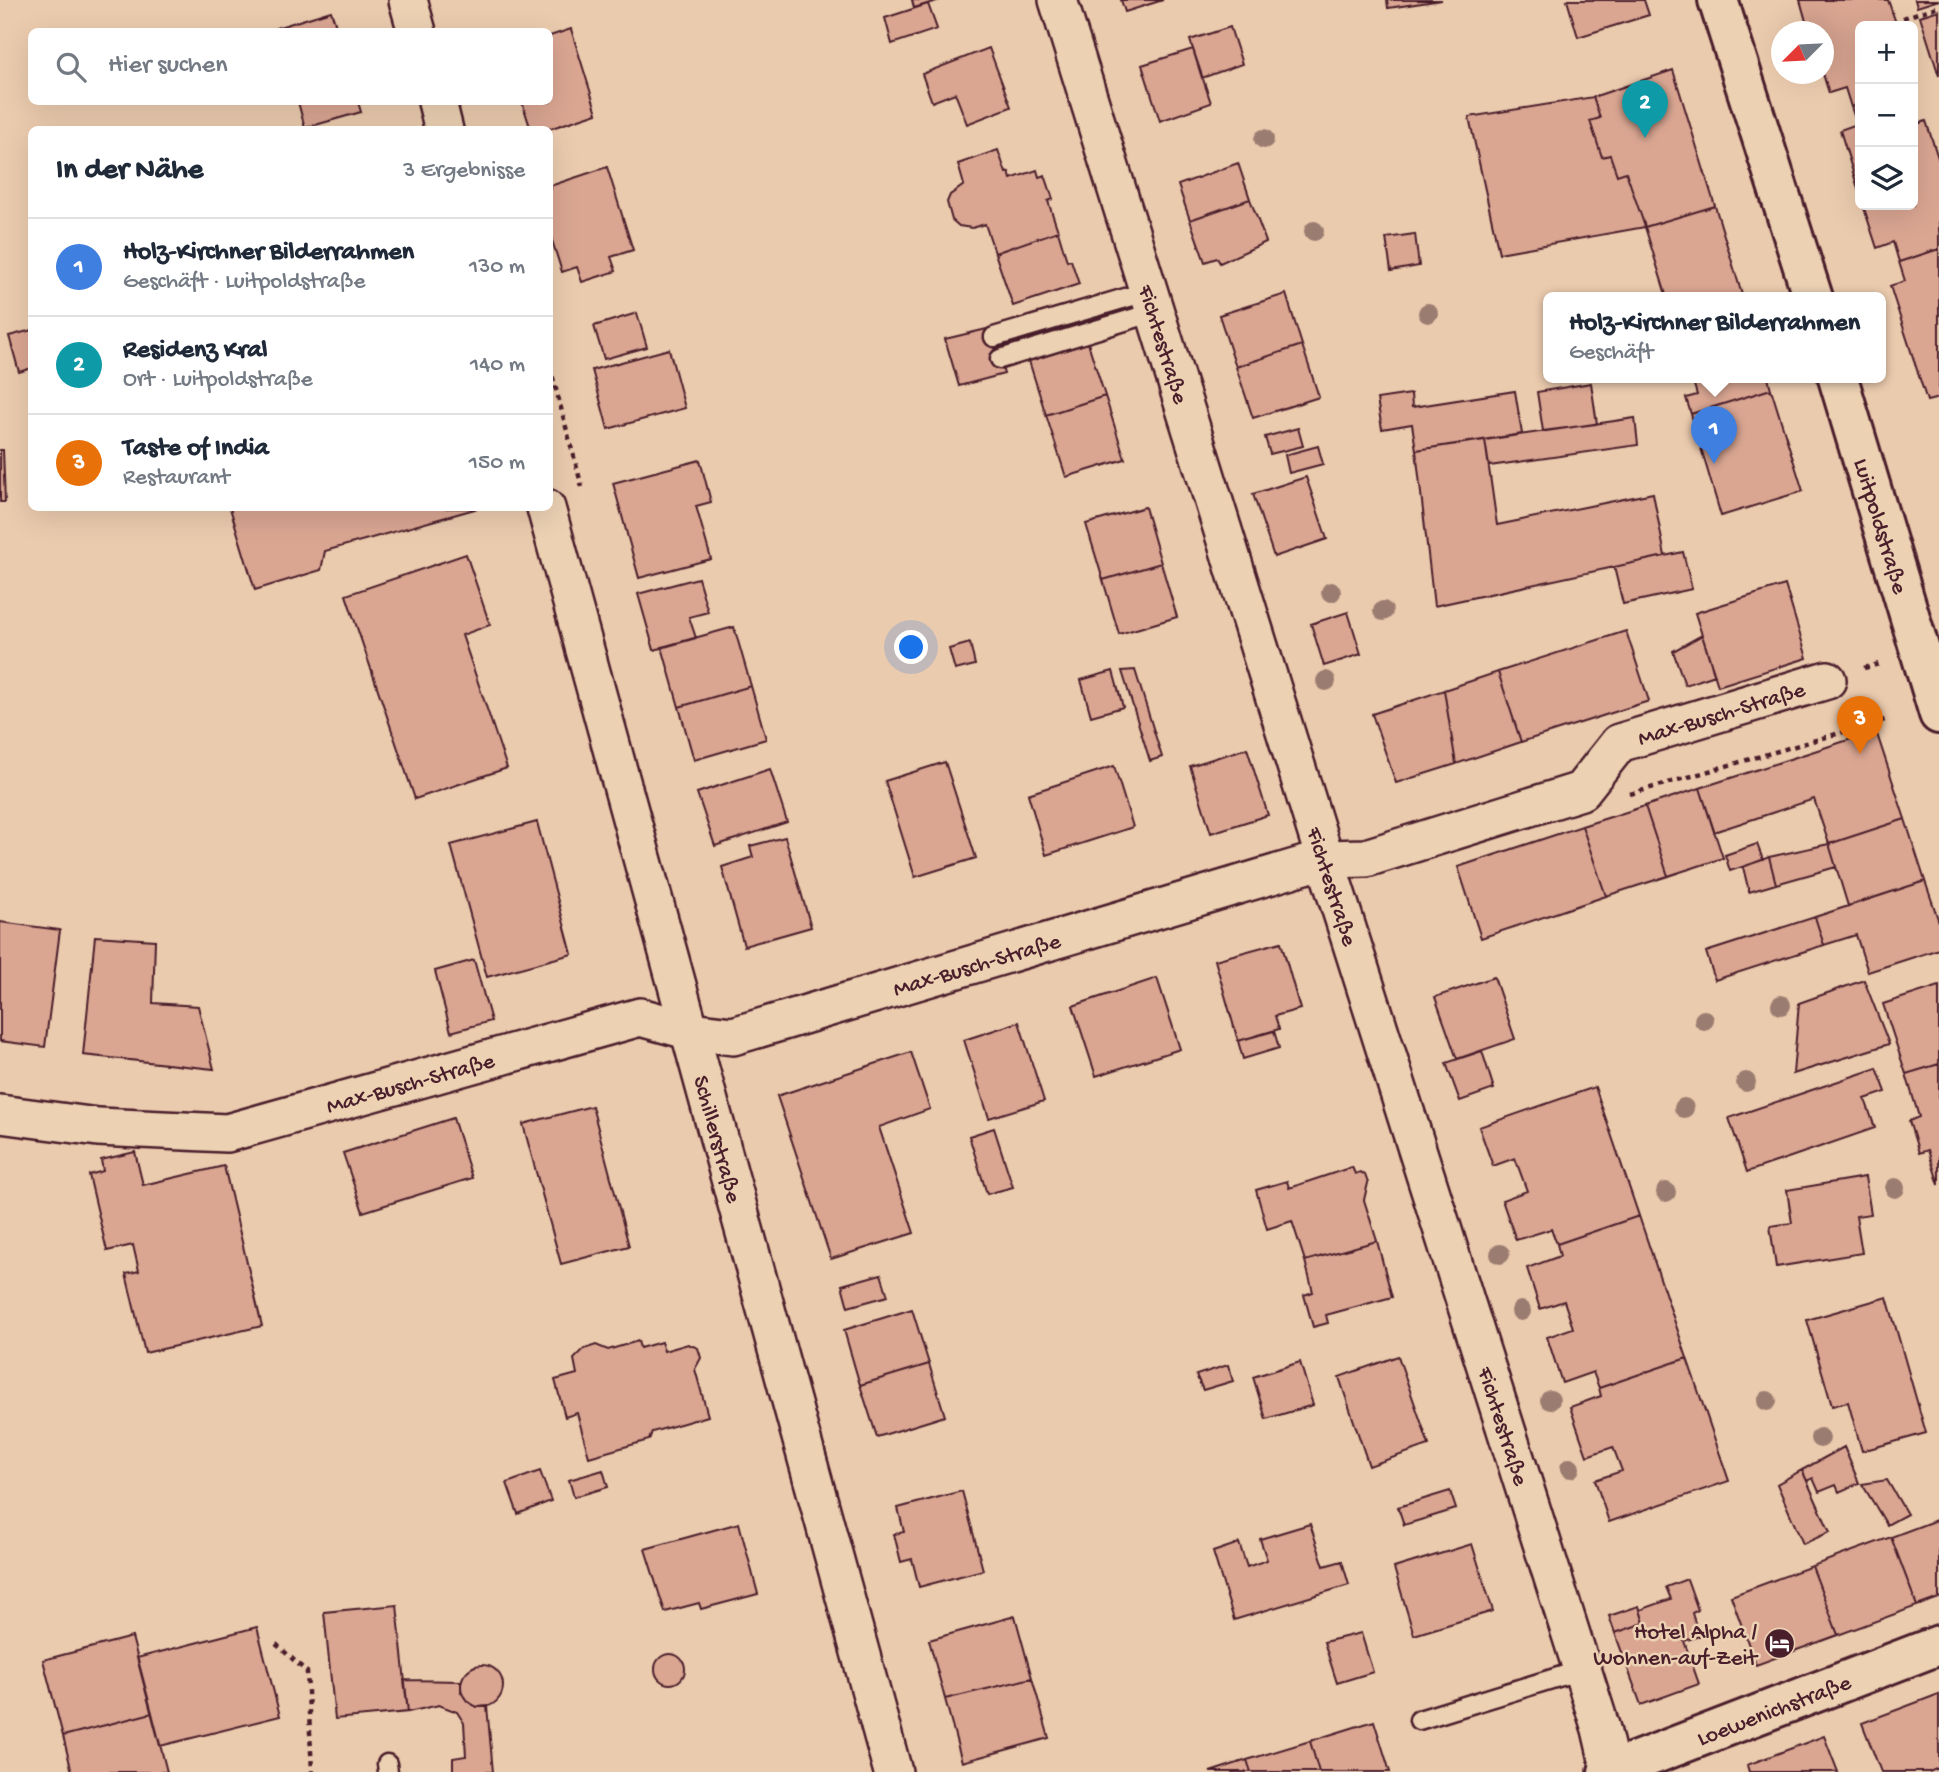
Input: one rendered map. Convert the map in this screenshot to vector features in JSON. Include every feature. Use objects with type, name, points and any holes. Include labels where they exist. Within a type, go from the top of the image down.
[{"type":"main road","points":[[1718,0],[1811,292]]},
{"type":"main road","name":"Luitpoldstraße","points":[[1840,383],[1930,650],[1939,714]]},
{"type":"main road","name":"Loewenichstraße","points":[[1610,1772],[1939,1645]]},
{"type":"street","points":[[408,0],[416,28]]},
{"type":"street","name":"Fichtestraße","points":[[1058,0],[1325,859],[1601,1729],[1610,1772]]},
{"type":"street","points":[[437,105],[443,126]]},
{"type":"street","name":"Schillerstraße","points":[[547,511],[893,1772]]},
{"type":"street","name":"Max-Busch-Straße","points":[[0,1114],[98,1128],[227,1133],[639,1017],[691,1031],[733,1036],[1325,859],[1366,858],[1581,791],[1619,743],[1827,680]]},
{"type":"lane","points":[[994,337],[1152,302]]},
{"type":"lane","points":[[1000,359],[1152,302]]},
{"type":"lane","points":[[1419,1720],[1581,1670]]},
{"type":"path","points":[[1903,18],[1939,6]]},
{"type":"path","points":[[553,378],[586,499]]},
{"type":"path","name":"Max-Busch-Straße","points":[[1827,680],[1930,650]]},
{"type":"path","points":[[1581,791],[1628,795],[1888,719]]},
{"type":"path","points":[[276,1644],[307,1672],[312,1772]]},
{"type":"building","points":[[912,0],[940,0],[914,8]]},
{"type":"building","points":[[1121,0],[1163,0],[1125,12]]},
{"type":"building","points":[[1387,0],[1442,0],[1388,8]]},
{"type":"building","points":[[1567,0],[1644,0],[1649,15],[1578,37]]},
{"type":"building","points":[[1800,0],[1888,0],[1895,21],[1855,21],[1855,106],[1851,107],[1845,88],[1829,93],[1826,84],[1834,84],[1834,21],[1806,21]]},
{"type":"building","points":[[1915,0],[1939,0],[1917,7]]},
{"type":"building","points":[[928,4],[937,29],[892,44],[885,18]]},
{"type":"building","points":[[1939,10],[1939,76],[1920,16]]},
{"type":"building","points":[[331,11],[337,28],[276,28]]},
{"type":"building","points":[[1230,27],[1242,64],[1202,78],[1190,40]]},
{"type":"building","points":[[571,29],[597,113],[553,128],[530,126],[523,105],[553,105],[553,35]]},
{"type":"building","points":[[989,48],[1011,107],[967,124],[955,93],[932,102],[922,74]]},
{"type":"building","points":[[1193,49],[1211,103],[1160,121],[1142,65]]},
{"type":"building","points":[[1673,70],[1715,206],[1645,227],[1626,172],[1617,175],[1610,155],[1602,157],[1590,121],[1600,118],[1593,97]]},
{"type":"building","points":[[1593,97],[1600,118],[1590,121],[1602,157],[1610,155],[1617,175],[1626,172],[1645,227],[1499,253],[1469,117]]},
{"type":"building","points":[[299,105],[359,105],[361,112],[304,126]]},
{"type":"building","points":[[1926,121],[1939,161],[1939,249],[1899,262],[1893,242],[1877,248],[1865,210],[1918,210],[1918,124]]},
{"type":"building","points":[[1855,125],[1855,179],[1840,130]]},
{"type":"building","points":[[998,150],[1006,173],[1009,172],[1011,179],[1037,170],[1039,177],[1045,175],[1053,199],[1048,201],[1058,231],[995,253],[985,224],[972,228],[959,226],[952,220],[947,202],[950,195],[964,185],[958,164]]},
{"type":"building","points":[[1238,163],[1250,199],[1190,220],[1178,185]]},
{"type":"building","points":[[607,167],[633,250],[611,257],[616,271],[582,282],[577,267],[562,272],[553,244],[553,185]]},
{"type":"building","points":[[1250,199],[1266,242],[1220,263],[1217,258],[1205,262],[1190,220]]},
{"type":"building","points":[[1715,206],[1741,292],[1665,292],[1645,227]]},
{"type":"building","points":[[1058,231],[1067,261],[1071,260],[1079,284],[1013,306],[995,253]]},
{"type":"building","points":[[1415,234],[1419,266],[1391,271],[1386,238]]},
{"type":"building","points":[[1939,249],[1939,398],[1927,401],[1890,286],[1905,281],[1899,262]]},
{"type":"building","points":[[1286,294],[1302,345],[1236,367],[1219,315]]},
{"type":"building","points":[[637,313],[647,347],[604,359],[594,326]]},
{"type":"building","points":[[991,328],[1004,374],[959,386],[945,339]]},
{"type":"building","points":[[28,331],[28,369],[19,372],[9,336]]},
{"type":"building","points":[[1088,343],[1105,396],[1046,415],[1029,361]]},
{"type":"building","points":[[1302,345],[1319,397],[1253,418],[1236,367]]},
{"type":"building","points":[[669,349],[685,408],[608,429],[592,370]]},
{"type":"building","points":[[1591,383],[1597,424],[1543,431],[1537,392]]},
{"type":"building","points":[[1693,383],[1769,383],[1771,389],[1691,414],[1686,398],[1697,395]]},
{"type":"building","points":[[1771,389],[1803,491],[1721,516],[1691,414]]},
{"type":"building","points":[[1515,391],[1522,434],[1416,450],[1412,424],[1382,429],[1377,399],[1411,394],[1412,407]]},
{"type":"building","points":[[1105,396],[1125,459],[1066,477],[1046,415]]},
{"type":"building","points":[[1635,418],[1638,445],[1489,466],[1485,440]]},
{"type":"building","points":[[1298,428],[1303,446],[1270,454],[1265,437]]},
{"type":"building","points":[[1485,440],[1497,525],[1653,493],[1665,556],[1434,606],[1416,450]]},
{"type":"building","points":[[1318,446],[1323,464],[1289,473],[1285,455]]},
{"type":"building","points":[[0,450],[3,450],[5,502],[0,502]]},
{"type":"building","points":[[700,460],[711,502],[696,506],[711,559],[639,578],[613,483]]},
{"type":"building","points":[[1306,477],[1327,539],[1274,557],[1253,494]]},
{"type":"building","points":[[1145,507],[1161,563],[1103,580],[1086,524]]},
{"type":"building","points":[[231,511],[468,511],[325,551],[321,570],[255,590]]},
{"type":"building","points":[[1683,552],[1692,589],[1623,604],[1614,567]]},
{"type":"building","points":[[466,554],[490,625],[462,635],[507,768],[415,799],[346,595]]},
{"type":"building","points":[[1161,563],[1177,617],[1119,634],[1103,580]]},
{"type":"building","points":[[698,578],[708,612],[689,617],[696,638],[654,650],[638,594]]},
{"type":"building","points":[[1785,585],[1807,658],[1718,686],[1695,613]]},
{"type":"building","points":[[1348,612],[1361,654],[1324,666],[1311,624]]},
{"type":"building","points":[[734,627],[751,686],[679,707],[662,647]]},
{"type":"building","points":[[1626,631],[1649,701],[1521,742],[1498,672]]},
{"type":"building","points":[[1702,635],[1715,675],[1685,685],[1673,651]]},
{"type":"building","points":[[970,643],[975,665],[955,670],[949,649]]},
{"type":"building","points":[[1135,670],[1162,757],[1150,761],[1122,671]]},
{"type":"building","points":[[1113,671],[1123,707],[1091,716],[1081,680]]},
{"type":"building","points":[[1498,672],[1521,742],[1456,764],[1444,690]]},
{"type":"building","points":[[751,686],[766,739],[694,760],[679,707]]},
{"type":"building","points":[[1444,690],[1456,764],[1396,783],[1372,714]]},
{"type":"building","points":[[1876,731],[1905,819],[1829,844],[1814,799],[1714,832],[1700,788]]},
{"type":"building","points":[[1247,748],[1268,815],[1211,833],[1190,766]]},
{"type":"building","points":[[945,762],[976,858],[915,877],[885,781]]},
{"type":"building","points":[[1114,766],[1133,827],[1046,855],[1028,794]]},
{"type":"building","points":[[770,769],[787,822],[715,846],[697,793]]},
{"type":"building","points":[[1700,788],[1723,858],[1668,876],[1645,806]]},
{"type":"building","points":[[1645,806],[1668,876],[1606,896],[1582,826]]},
{"type":"building","points":[[1905,819],[1925,881],[1848,906],[1829,844]]},
{"type":"building","points":[[537,822],[572,954],[487,977],[451,845]]},
{"type":"building","points":[[1582,826],[1606,896],[1481,938],[1458,867]]},
{"type":"building","points":[[785,837],[811,927],[744,946],[722,867],[753,857],[750,846]]},
{"type":"building","points":[[1757,844],[1763,860],[1730,871],[1725,855]]},
{"type":"building","points":[[1829,844],[1836,867],[1776,884],[1769,857]]},
{"type":"building","points":[[1769,857],[1776,884],[1749,892],[1743,867]]},
{"type":"building","points":[[1925,881],[1939,922],[1939,949],[1868,972],[1856,935],[1824,945],[1815,917]]},
{"type":"building","points":[[1815,917],[1824,945],[1715,980],[1706,952]]},
{"type":"building","points":[[0,922],[60,930],[45,1047],[0,1041]]},
{"type":"building","points":[[95,936],[155,940],[153,1003],[198,1006],[214,1069],[83,1055]]},
{"type":"building","points":[[1281,942],[1300,1009],[1275,1016],[1279,1029],[1238,1041],[1215,960]]},
{"type":"building","points":[[474,960],[491,1021],[451,1032],[435,971]]},
{"type":"building","points":[[1494,977],[1515,1039],[1457,1059],[1435,997]]},
{"type":"building","points":[[1157,978],[1180,1049],[1096,1076],[1073,1006]]},
{"type":"building","points":[[1864,980],[1889,1044],[1793,1074],[1799,1003]]},
{"type":"building","points":[[1939,986],[1939,1064],[1906,1074],[1883,1004]]},
{"type":"building","points":[[1019,1022],[1044,1101],[989,1118],[964,1040]]},
{"type":"building","points":[[1274,1031],[1279,1048],[1243,1059],[1238,1041]]},
{"type":"building","points":[[1482,1051],[1494,1089],[1460,1101],[1446,1063]]},
{"type":"building","points":[[911,1052],[930,1109],[879,1127],[914,1233],[831,1259],[777,1096]]},
{"type":"building","points":[[1939,1064],[1939,1185],[1928,1150],[1919,1153],[1909,1121],[1919,1117],[1906,1074]]},
{"type":"building","points":[[1877,1068],[1886,1092],[1865,1099],[1875,1128],[1747,1172],[1729,1118]]},
{"type":"building","points":[[1595,1087],[1639,1216],[1557,1244],[1551,1229],[1516,1240],[1502,1200],[1527,1191],[1515,1158],[1493,1166],[1479,1127]]},
{"type":"building","points":[[592,1106],[629,1246],[561,1264],[523,1124]]},
{"type":"building","points":[[453,1118],[472,1178],[363,1212],[343,1153]]},
{"type":"building","points":[[994,1128],[1013,1187],[987,1194],[969,1136]]},
{"type":"building","points":[[135,1152],[143,1185],[224,1166],[262,1326],[145,1353],[126,1274],[139,1271],[133,1245],[107,1251],[89,1175],[103,1171],[101,1160]]},
{"type":"building","points":[[1352,1167],[1355,1174],[1360,1172],[1365,1175],[1368,1183],[1364,1200],[1377,1241],[1305,1261],[1292,1221],[1267,1229],[1256,1190],[1287,1181],[1289,1188]]},
{"type":"building","points":[[1865,1177],[1871,1214],[1856,1216],[1862,1253],[1776,1267],[1770,1226],[1792,1223],[1787,1190]]},
{"type":"building","points":[[1639,1216],[1687,1358],[1599,1388],[1593,1372],[1562,1383],[1547,1337],[1573,1328],[1564,1301],[1540,1309],[1527,1268],[1560,1256],[1557,1244]]},
{"type":"building","points":[[1377,1241],[1392,1297],[1326,1315],[1328,1323],[1313,1327],[1304,1295],[1313,1292],[1305,1261]]},
{"type":"building","points":[[881,1274],[888,1296],[848,1307],[842,1285]]},
{"type":"building","points":[[1887,1297],[1926,1433],[1862,1451],[1848,1402],[1832,1406],[1807,1320]]},
{"type":"building","points":[[912,1309],[929,1364],[860,1385],[844,1330]]},
{"type":"building","points":[[638,1341],[640,1348],[661,1342],[664,1351],[688,1344],[698,1348],[701,1358],[695,1369],[708,1416],[652,1432],[649,1440],[589,1457],[577,1413],[565,1417],[555,1380],[577,1374],[574,1359],[584,1349],[596,1345],[608,1350]]},
{"type":"building","points":[[1398,1356],[1429,1445],[1369,1466],[1339,1377]]},
{"type":"building","points":[[1687,1358],[1729,1481],[1609,1522],[1595,1480],[1622,1471],[1613,1447],[1587,1456],[1570,1407],[1601,1396],[1599,1388]]},
{"type":"building","points":[[1300,1362],[1313,1405],[1266,1419],[1253,1377]]},
{"type":"building","points":[[929,1364],[945,1416],[877,1437],[860,1385]]},
{"type":"building","points":[[1228,1365],[1233,1381],[1203,1390],[1196,1375]]},
{"type":"building","points":[[1844,1447],[1859,1483],[1839,1492],[1836,1485],[1819,1492],[1813,1478],[1807,1481],[1802,1470]]},
{"type":"building","points":[[603,1470],[608,1487],[574,1497],[569,1480]]},
{"type":"building","points":[[1802,1470],[1830,1532],[1803,1544],[1777,1484]]},
{"type":"building","points":[[540,1471],[551,1501],[518,1514],[507,1483]]},
{"type":"building","points":[[1887,1480],[1907,1514],[1887,1525],[1862,1484]]},
{"type":"building","points":[[962,1491],[983,1570],[919,1587],[912,1559],[901,1562],[894,1534],[904,1532],[898,1508]]},
{"type":"building","points":[[1450,1491],[1456,1509],[1404,1525],[1398,1507]]},
{"type":"building","points":[[1939,1519],[1939,1598],[1917,1606],[1891,1537]]},
{"type":"building","points":[[739,1523],[758,1594],[701,1609],[699,1603],[665,1612],[645,1549]]},
{"type":"building","points":[[1310,1524],[1324,1566],[1342,1561],[1349,1585],[1234,1620],[1213,1552],[1239,1543],[1247,1567],[1267,1560],[1260,1539]]},
{"type":"building","points":[[1891,1537],[1917,1606],[1838,1635],[1812,1566]]},
{"type":"building","points":[[1472,1544],[1493,1611],[1414,1635],[1394,1568]]},
{"type":"building","points":[[1812,1566],[1838,1635],[1756,1665],[1731,1596]]},
{"type":"building","points":[[1687,1579],[1698,1610],[1692,1613],[1699,1636],[1684,1641],[1699,1684],[1641,1705],[1615,1633],[1644,1623],[1640,1610],[1671,1599],[1666,1587]]},
{"type":"building","points":[[397,1605],[408,1712],[335,1719],[324,1612]]},
{"type":"building","points":[[1639,1606],[1644,1623],[1615,1633],[1609,1616]]},
{"type":"building","points":[[1015,1616],[1032,1678],[945,1699],[929,1640]]},
{"type":"building","points":[[257,1627],[280,1716],[160,1746],[137,1658]]},
{"type":"building","points":[[1361,1633],[1373,1672],[1337,1683],[1324,1642]]},
{"type":"building","points":[[132,1637],[152,1713],[63,1736],[43,1660]]},
{"type":"building","points":[[670,1654],[681,1658],[685,1669],[681,1680],[670,1684],[659,1680],[655,1669],[659,1658]]},
{"type":"building","points":[[482,1665],[497,1671],[503,1686],[497,1701],[482,1707],[467,1701],[461,1686],[467,1671]]},
{"type":"building","points":[[1032,1678],[1049,1738],[962,1762],[945,1699]]},
{"type":"building","points":[[404,1680],[461,1681],[461,1692],[467,1701],[477,1707],[487,1706],[493,1772],[453,1772],[453,1758],[466,1756],[464,1723],[457,1712],[439,1705],[408,1712]]},
{"type":"building","points":[[1939,1694],[1939,1768],[1929,1772],[1881,1772],[1862,1723]]},
{"type":"building","points":[[152,1713],[167,1772],[72,1772],[63,1736]]},
{"type":"building","points":[[1374,1721],[1390,1772],[1319,1772],[1310,1741]]},
{"type":"building","points":[[1824,1736],[1838,1772],[1749,1772],[1747,1765]]},
{"type":"building","points":[[1310,1741],[1319,1772],[1251,1772],[1247,1760]]},
{"type":"building","points":[[1247,1760],[1251,1772],[1210,1772]]},
{"type":"place","name":"Residenz Kral","points":[[1645,138]]},
{"type":"place","name":"Holz-Kirchner Bilderrahmen","points":[[1714,464]]},
{"type":"place","name":"Taste of India","points":[[1860,754]]},
{"type":"place","name":"Hotel Alpha / Wohnen-auf-Zeit","points":[[1780,1643]]}]
